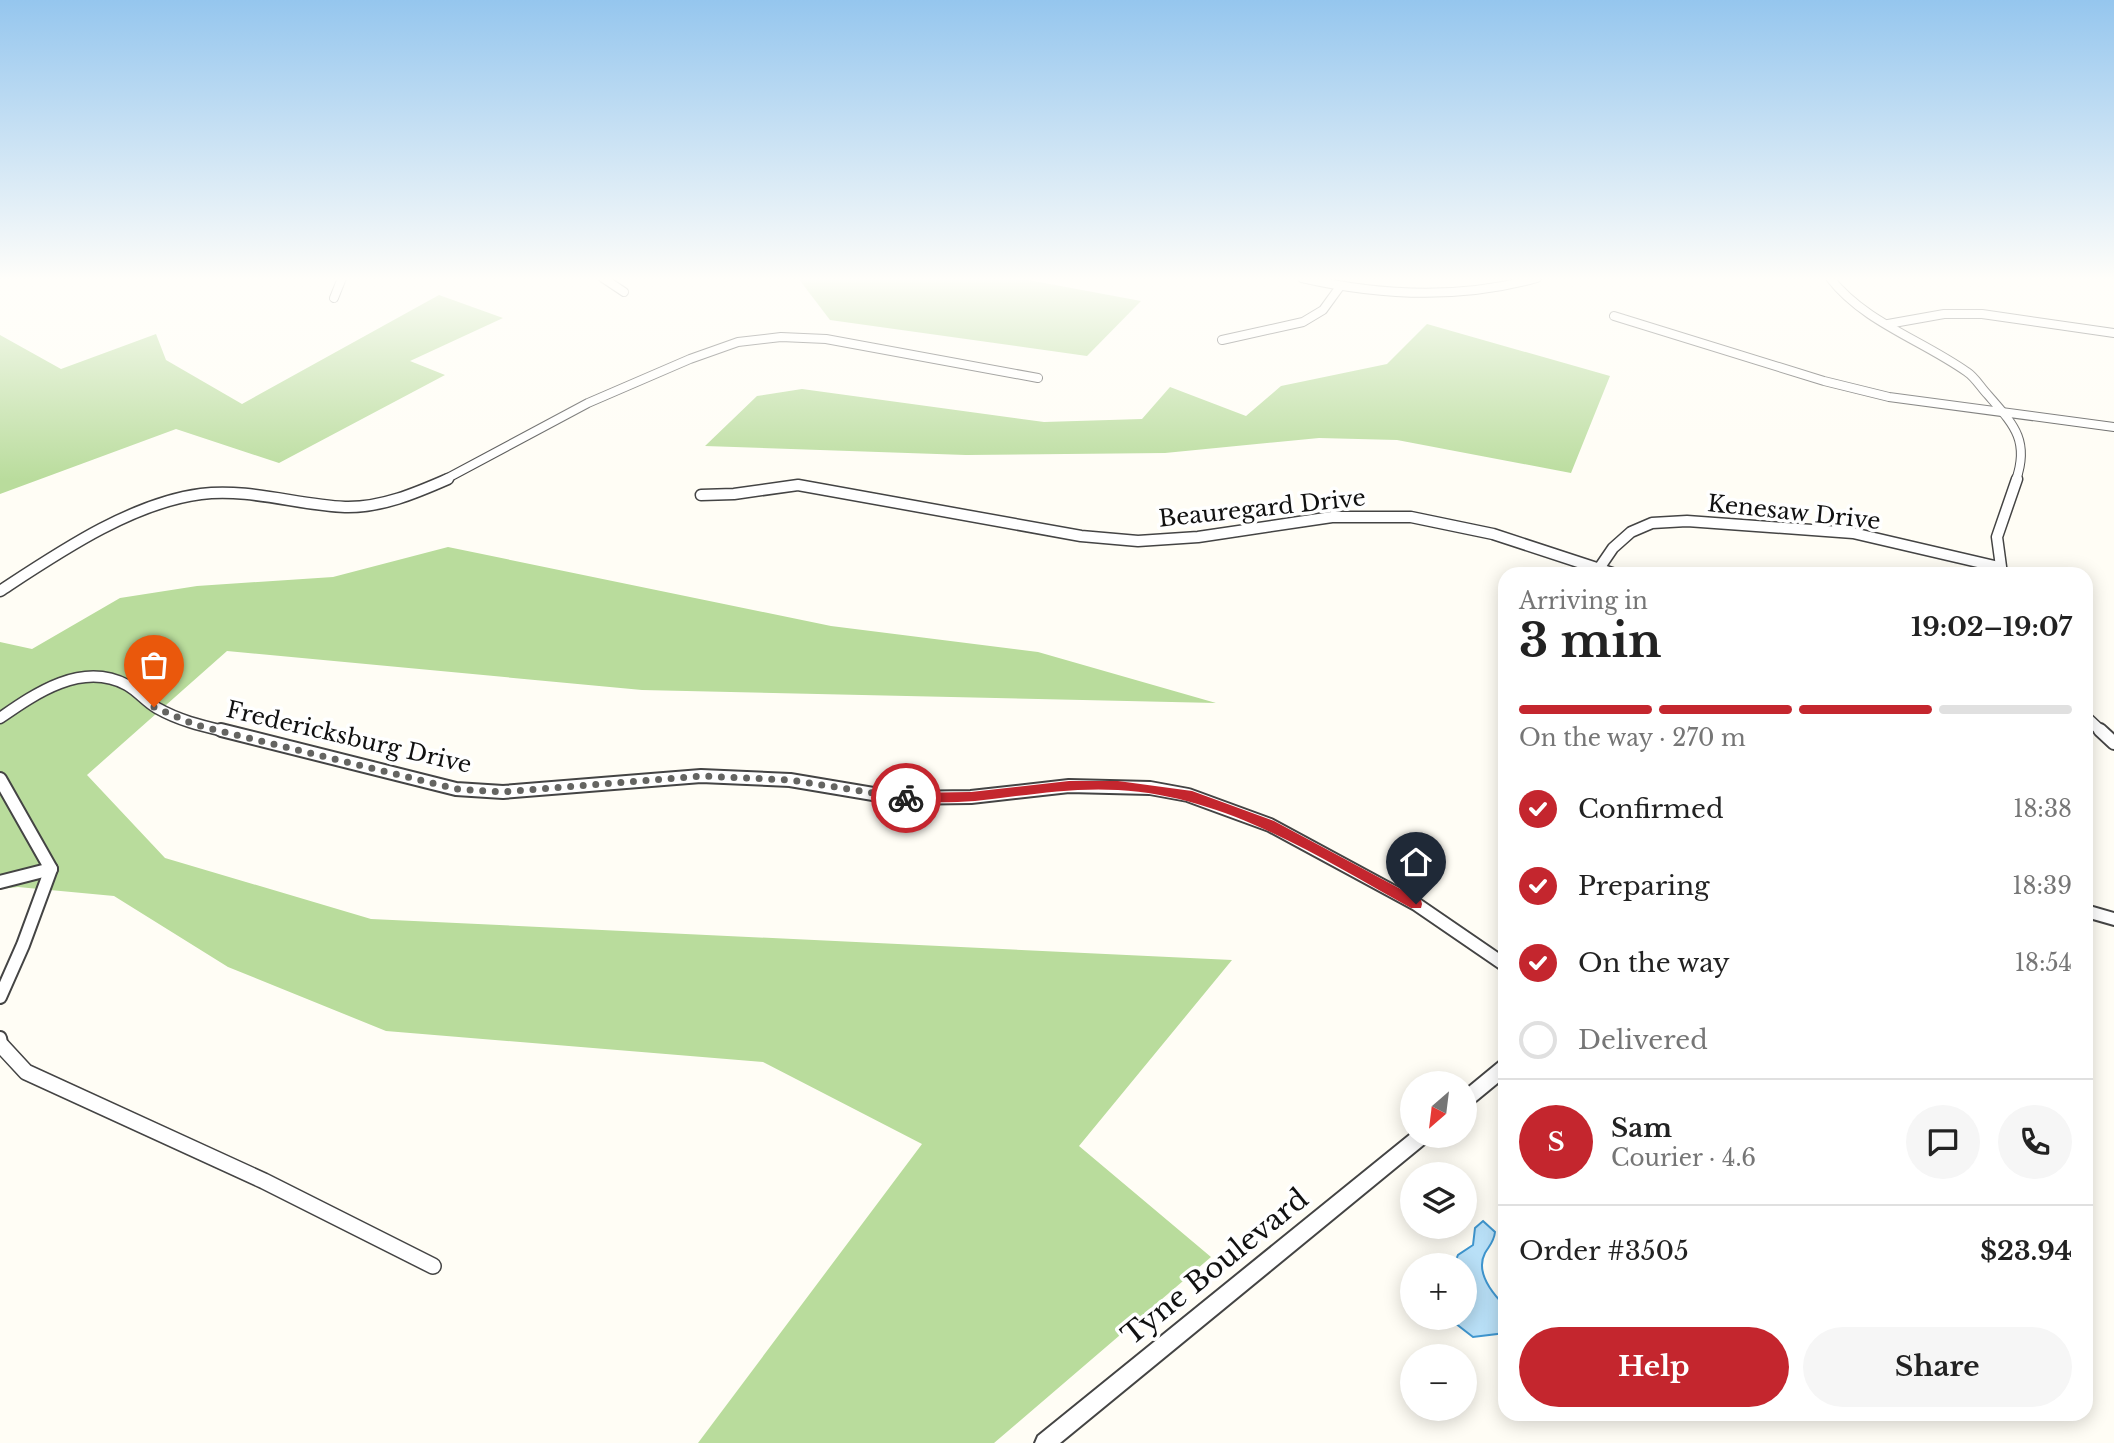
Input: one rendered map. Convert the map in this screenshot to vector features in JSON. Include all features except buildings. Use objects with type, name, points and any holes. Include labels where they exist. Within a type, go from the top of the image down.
[{"type":"street","points":[[0,591],[55,555],[119,521],[163,503],[202,494],[245,495],[347,508],[382,503],[418,492],[460,473],[588,403],[729,345]]},
{"type":"street","points":[[860,345],[1038,378]]},
{"type":"street","points":[[1709,345],[1824,381],[1889,397],[2005,415],[2114,427]]},
{"type":"street","points":[[1923,345],[1969,373],[2017,429],[2022,464],[1997,537],[2000,567]]},
{"type":"street","name":"Beauregard Drive","points":[[701,495],[734,494],[797,485],[1082,536],[1113,539],[1170,540],[1380,514],[1421,517],[1452,523],[1600,567]]},
{"type":"street","name":"Kenesaw Drive","points":[[1600,567],[1614,548],[1631,532],[1652,523],[1687,521],[1853,533],[1988,567]]},
{"type":"street","name":"Fredericksburg Drive","points":[[0,718],[44,688],[93,675],[127,685],[154,707],[183,721],[456,789],[503,792],[701,776],[790,780],[897,798],[971,797],[1069,786],[1150,788],[1188,795],[1270,825],[1416,904],[1498,960]]},
{"type":"street","points":[[2093,724],[2114,743]]},
{"type":"street","points":[[0,779],[51,869],[23,945],[0,997]]},
{"type":"street","points":[[0,882],[51,869]]},
{"type":"street","points":[[2093,913],[2114,919]]},
{"type":"street","points":[[0,1038],[3,1049],[26,1072],[264,1181],[433,1266]]},
{"type":"street","points":[[1477,1090],[1498,1073]]},
{"type":"street","name":"Tyne Boulevard","points":[[1045,1443],[1406,1148]]},
{"type":"green space","points":[[0,345],[19,345],[61,369],[125,345],[160,345],[166,360],[242,404],[348,345],[444,345],[410,361],[445,375],[279,463],[176,429],[0,494]]},
{"type":"green space","points":[[1011,345],[1097,345],[1087,356]]},
{"type":"green space","points":[[1406,345],[1502,345],[1610,376],[1571,473],[1397,440],[1319,438],[1165,453],[966,455],[705,446],[757,396],[802,389],[1044,422],[1142,419],[1170,387],[1246,416],[1281,386],[1387,364]]},
{"type":"green space","points":[[448,547],[831,626],[1038,652],[1216,703],[642,690],[227,651],[87,775],[165,858],[371,919],[1232,960],[1079,1146],[1211,1257],[994,1443],[698,1443],[922,1144],[763,1062],[386,1031],[228,967],[114,896],[18,887],[0,889],[0,642],[32,649],[120,598],[197,586],[333,577]]},
{"type":"water","points":[[1483,1221],[1495,1232],[1482,1260],[1482,1268],[1487,1282],[1498,1298],[1498,1334],[1473,1337],[1464,1330],[1477,1330],[1477,1253],[1461,1253],[1473,1245],[1474,1239],[1477,1239],[1477,1226]]},
{"type":"way so far","points":[[154,707],[196,725],[456,789],[503,792],[701,776],[790,780],[906,798]]},
{"type":"route","points":[[906,798],[971,797],[1069,786],[1118,785],[1188,795],[1270,825],[1416,904]]}]
